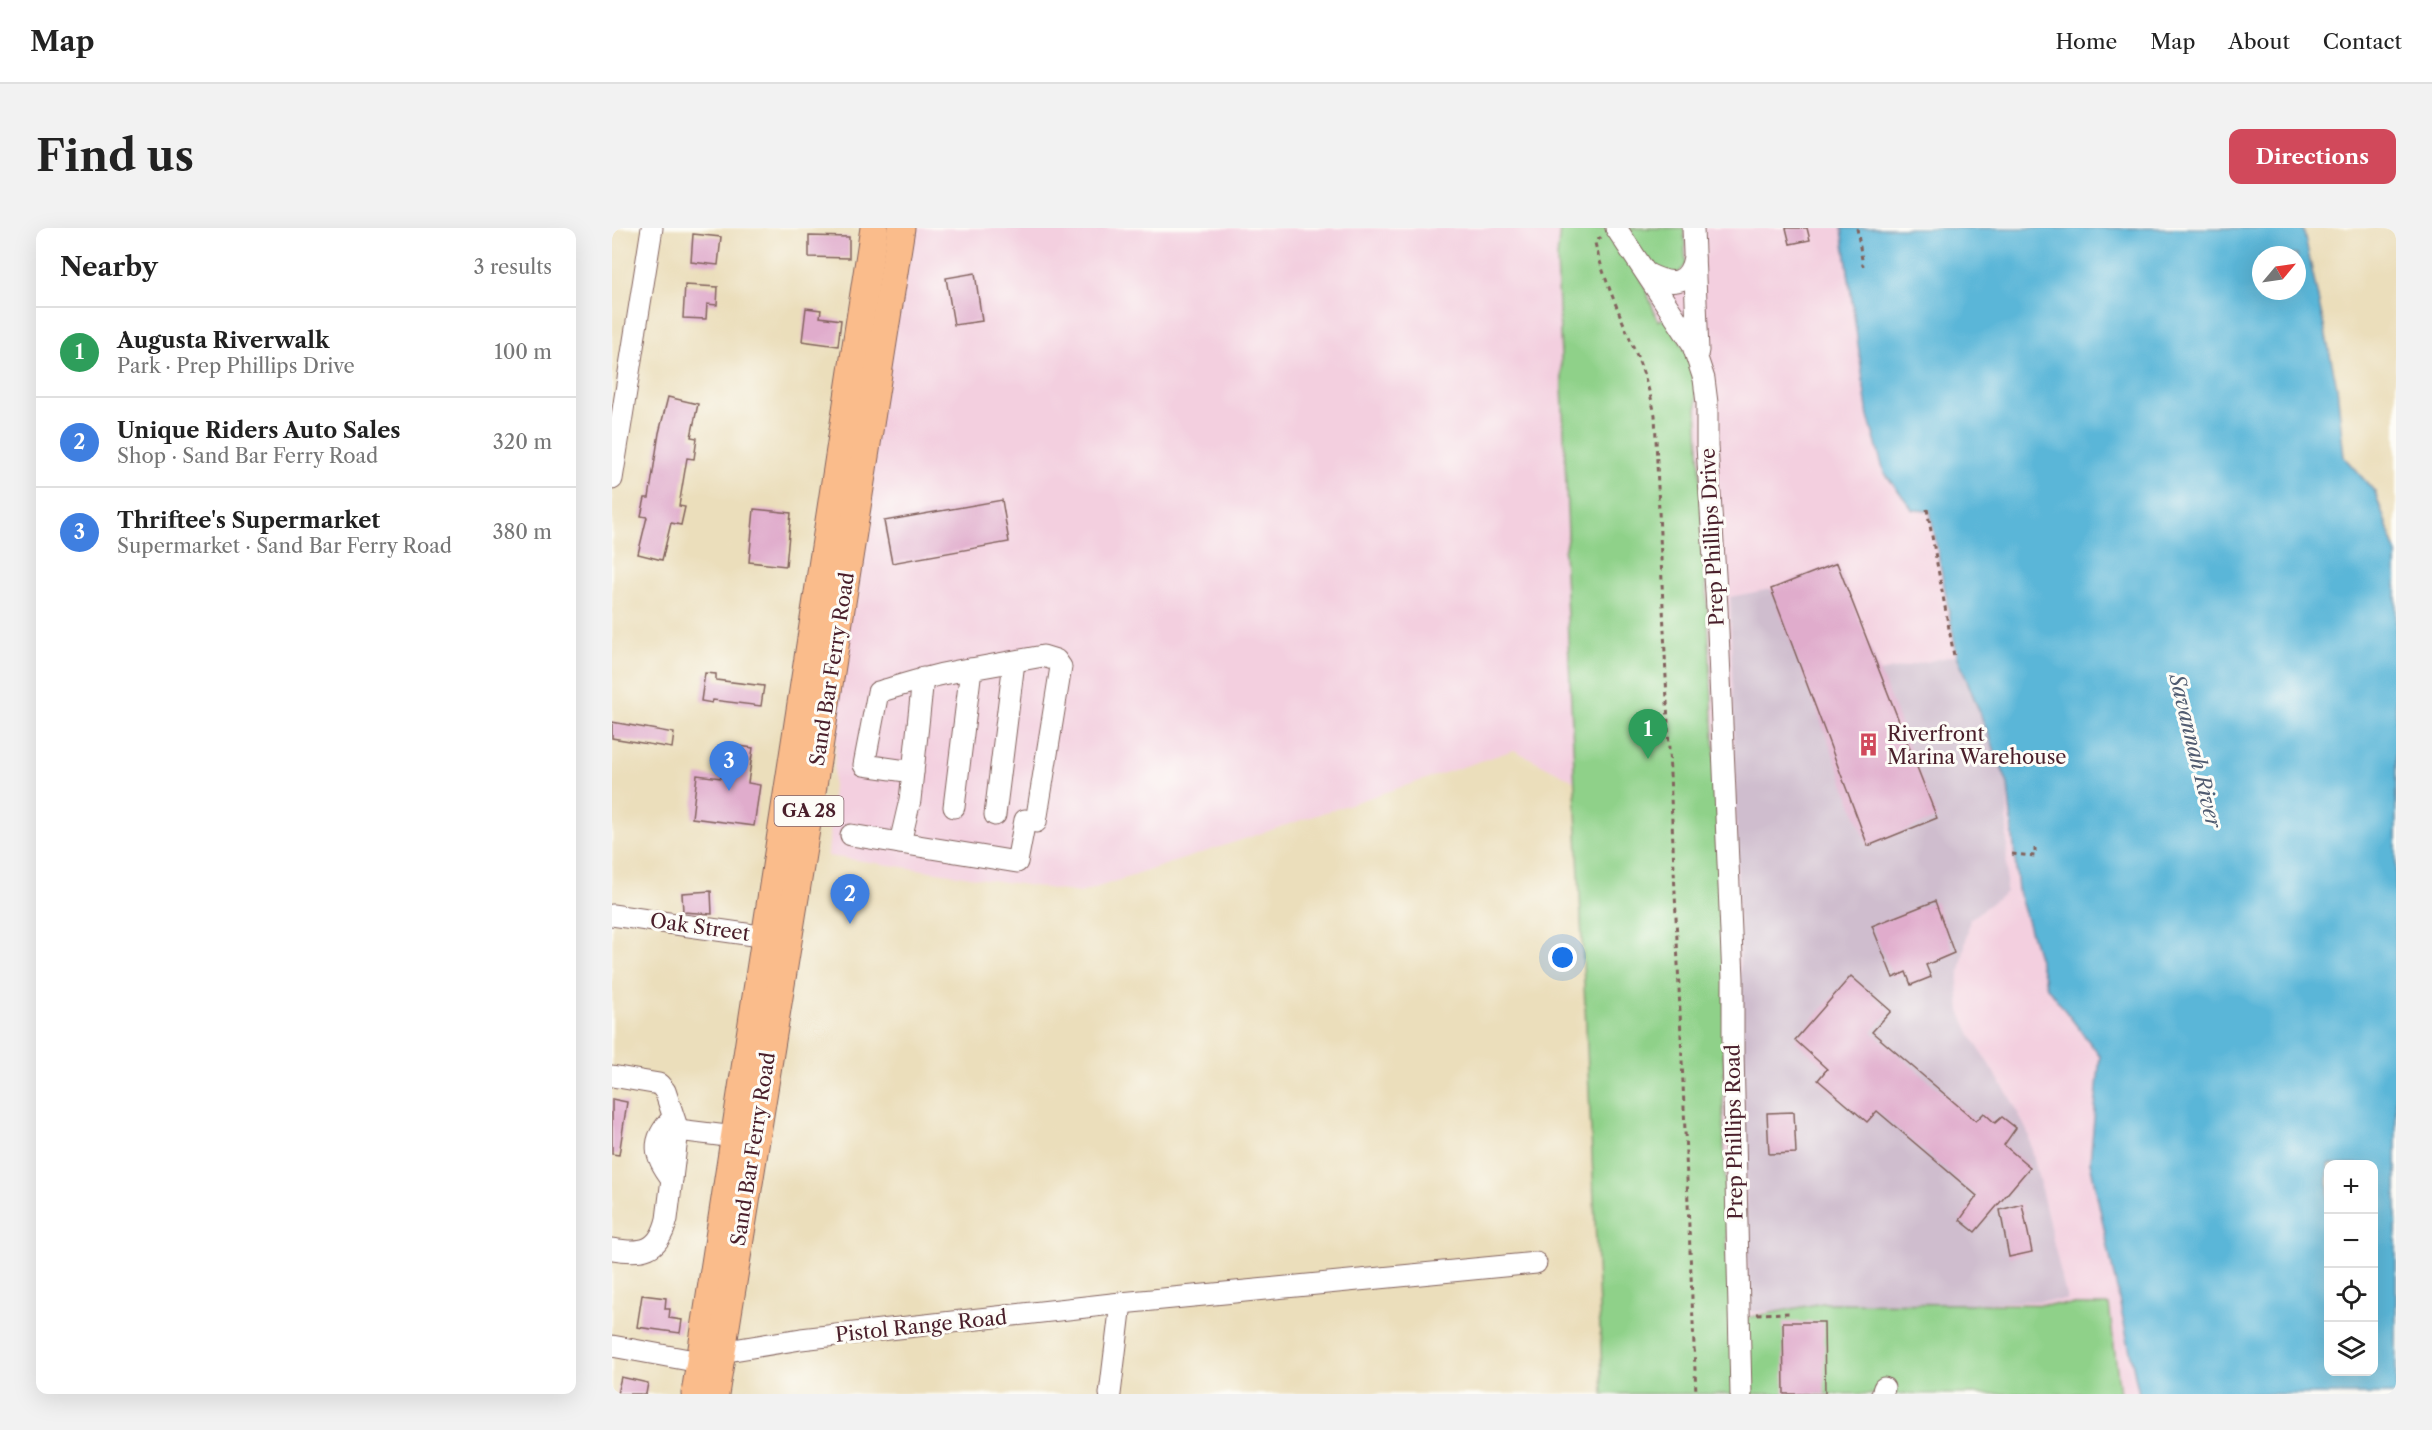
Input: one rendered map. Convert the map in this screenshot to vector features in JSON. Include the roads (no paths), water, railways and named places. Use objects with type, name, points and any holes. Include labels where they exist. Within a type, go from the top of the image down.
[{"type":"main road","name":"Sand Bar Ferry Road","points":[[801,786],[874,228]]},
{"type":"main road","name":"Sand Bar Ferry Road","points":[[695,1394],[711,1357],[801,786],[901,228]]},
{"type":"main road","name":"Sand Bar Ferry Road","points":[[715,1394],[711,1357],[735,1137],[777,940]]},
{"type":"street","points":[[612,479],[652,228]]},
{"type":"street","points":[[1693,228],[1698,358]]},
{"type":"street","name":"Prep Phillips Drive","points":[[1610,232],[1648,274],[1692,343],[1704,379],[1707,403],[1707,447],[1728,870]]},
{"type":"street","points":[[1648,274],[1663,282],[1679,281],[1688,274],[1694,254]]},
{"type":"street","points":[[851,835],[1017,862],[1031,821],[1061,667],[1056,660],[1043,656],[941,673],[878,692],[864,765],[913,772]]},
{"type":"street","points":[[995,815],[1014,662]]},
{"type":"street","points":[[954,807],[971,669]]},
{"type":"street","points":[[900,843],[910,800],[923,678]]},
{"type":"street","name":"Prep Phillips Road","points":[[1728,870],[1733,979],[1737,1315],[1741,1394]]},
{"type":"street","name":"Oak Street","points":[[612,915],[777,940]]},
{"type":"street","points":[[612,1076],[659,1084],[664,1091],[675,1124],[672,1179],[664,1233],[656,1243],[645,1250],[632,1252],[612,1249]]},
{"type":"street","points":[[675,1124],[735,1137]]},
{"type":"street","name":"Pistol Range Road","points":[[612,1346],[711,1357],[801,1339],[1121,1303],[1536,1263]]},
{"type":"street","points":[[1110,1394],[1121,1303]]},
{"type":"water","name":"Savannah River","points":[[1842,228],[2303,228],[2337,387],[2344,457],[2375,492],[2396,552],[2396,1394],[2139,1394],[2090,1162],[2100,1056],[2047,987],[2018,890],[2008,784],[1957,655],[1930,511],[1913,510],[1884,472],[1868,416]]},
{"type":"place","name":"Riverfront Marina Warehouse","points":[[1869,745]]},
{"type":"place","name":"Augusta Riverwalk","points":[[1648,759]]},
{"type":"place","name":"Thriftee's Supermarket","points":[[729,791]]},
{"type":"place","name":"Unique Riders Auto Sales","points":[[850,924]]}]
